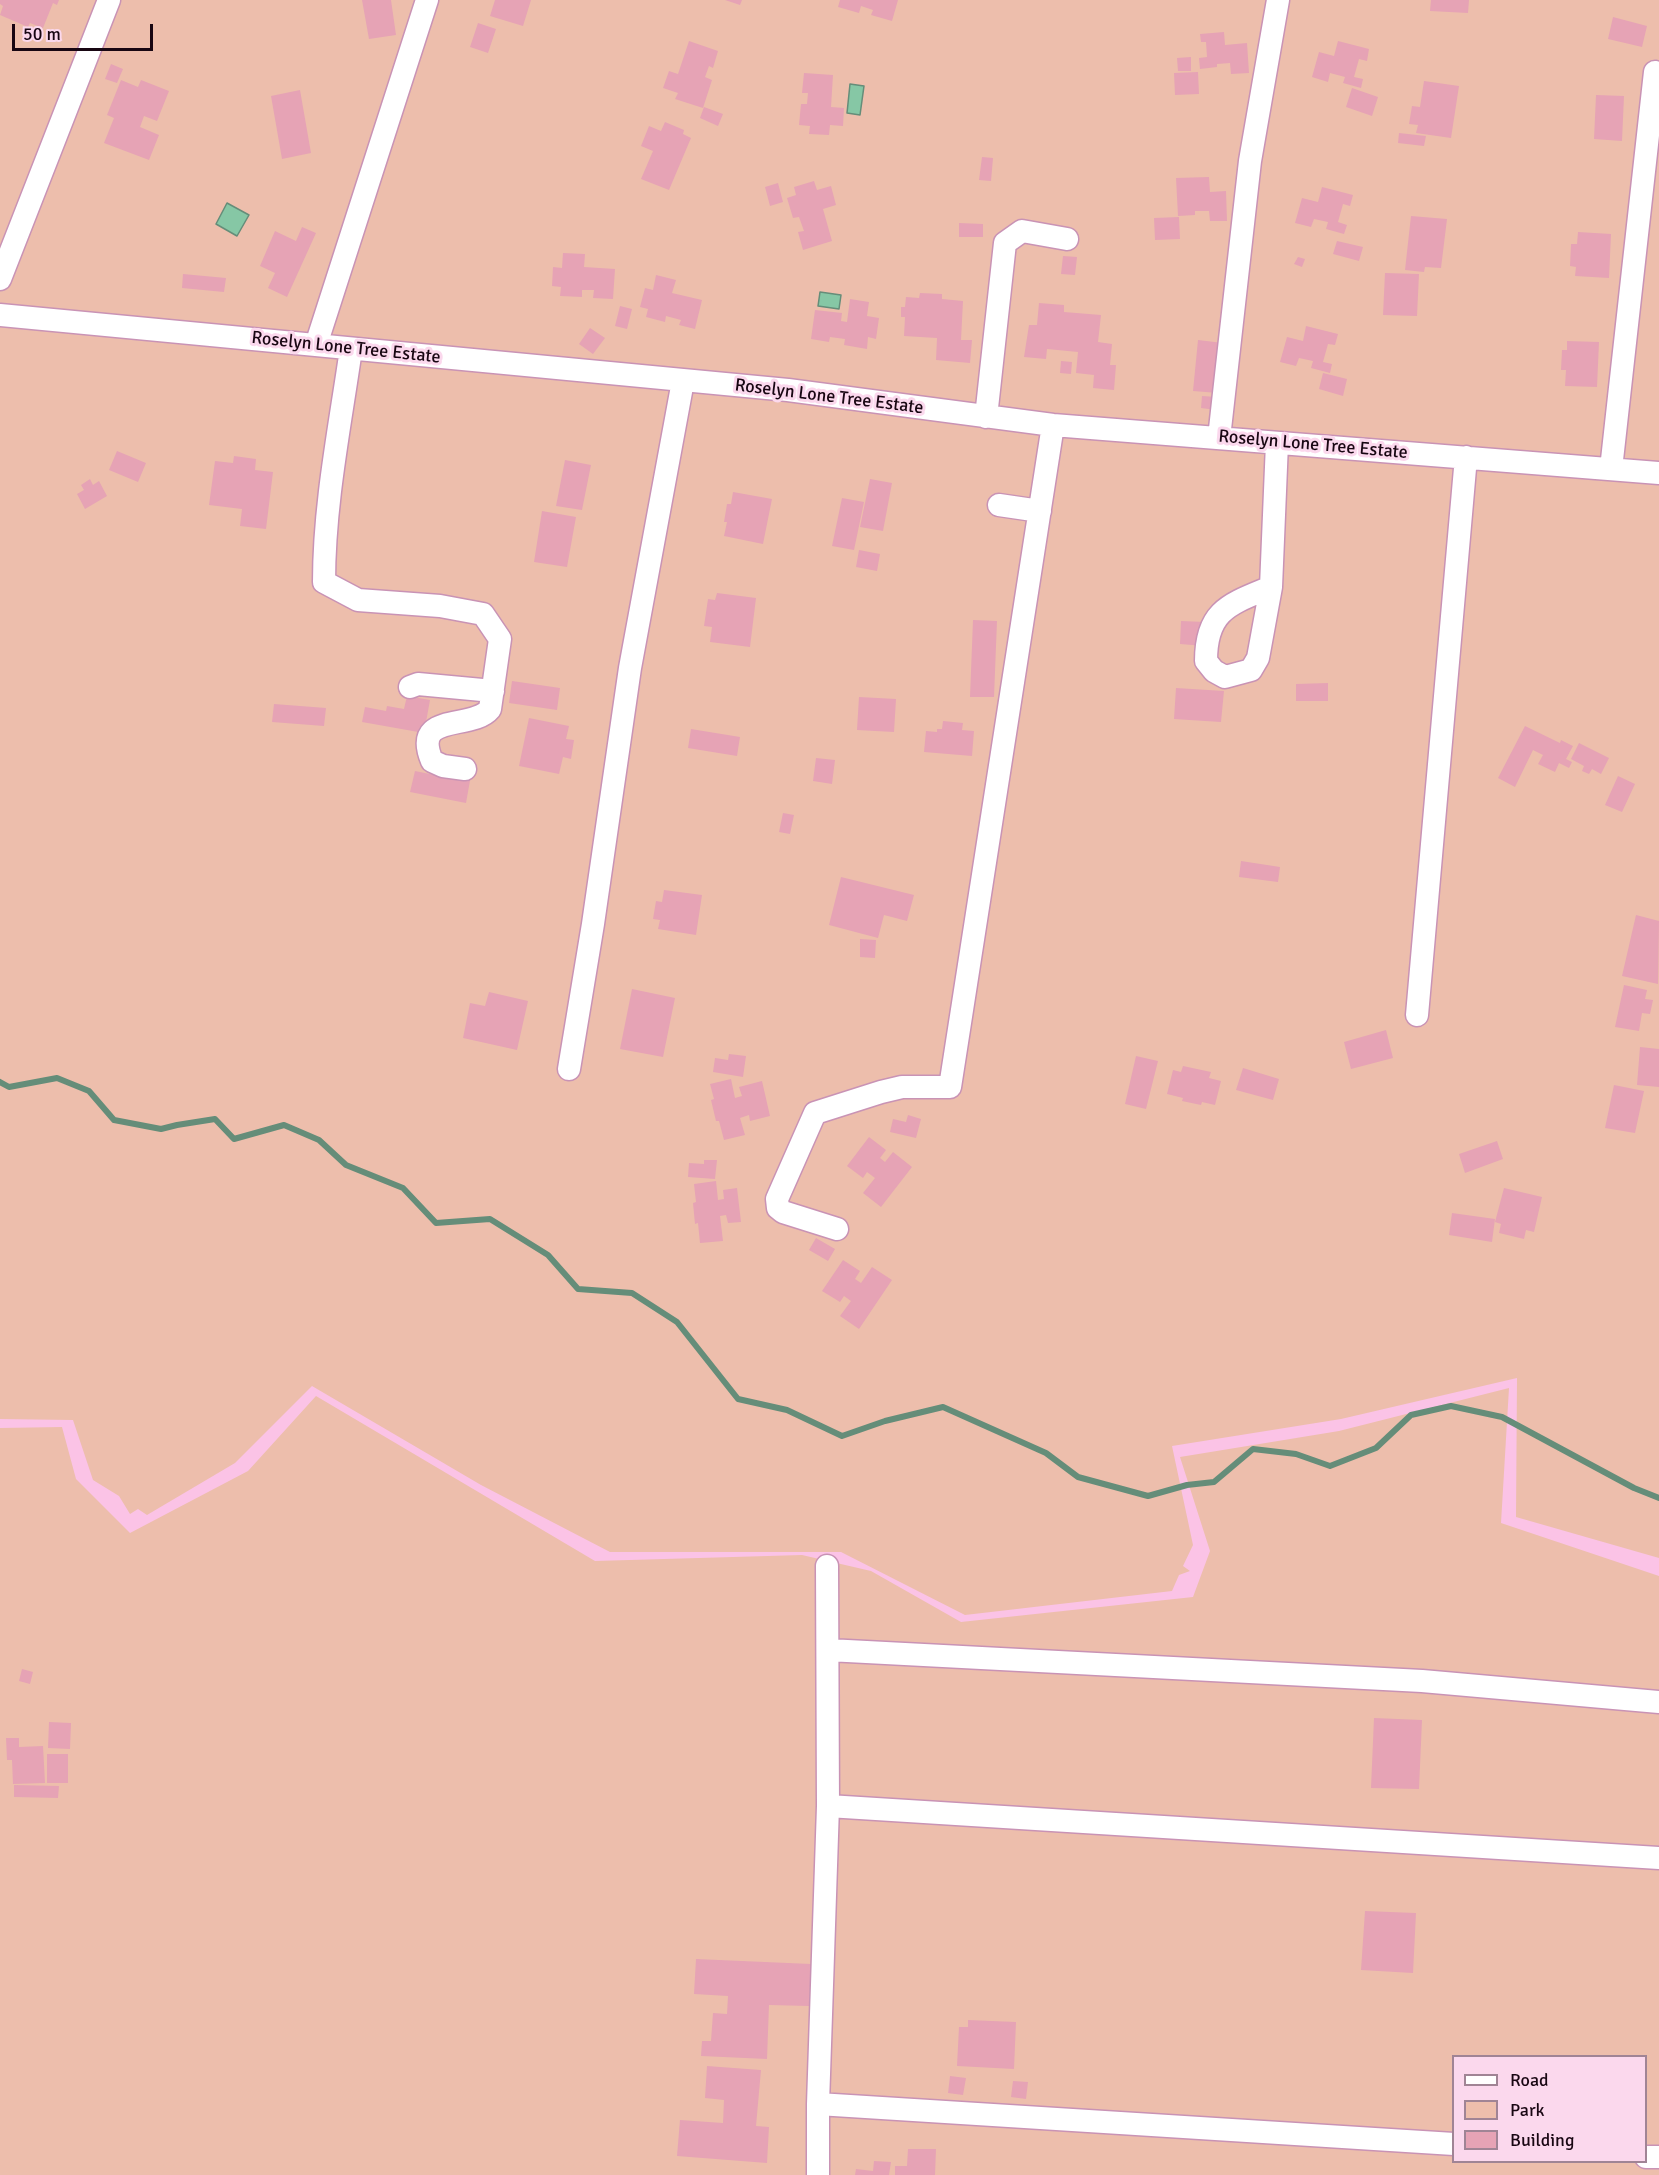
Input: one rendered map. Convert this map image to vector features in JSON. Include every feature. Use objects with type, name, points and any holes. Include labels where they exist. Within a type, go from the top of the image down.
[{"type":"street","points":[[0,279],[109,0]]},
{"type":"street","points":[[316,345],[427,0]]},
{"type":"street","points":[[1219,438],[1250,161],[1278,0]]},
{"type":"street","points":[[1611,469],[1653,139],[1655,72]]},
{"type":"street","points":[[986,417],[1005,243],[1022,231],[1067,239]]},
{"type":"street","name":"Roselyn Lone Tree Estate","points":[[0,315],[788,390],[1053,425],[1659,473]]},
{"type":"street","points":[[351,349],[329,498],[324,544],[324,582],[358,600],[440,606],[483,614],[500,639],[490,709],[487,714],[440,727],[432,732],[427,740],[432,761],[443,766],[465,769]]},
{"type":"street","points":[[569,1068],[593,924],[630,668],[683,381]]},
{"type":"street","points":[[837,1229],[783,1212],[778,1208],[777,1199],[815,1113],[881,1092],[902,1088],[950,1087],[1053,425]]},
{"type":"street","points":[[1271,587],[1277,442]]},
{"type":"street","points":[[1417,1016],[1466,457]]},
{"type":"street","points":[[999,505],[1040,511]]},
{"type":"street","points":[[410,687],[418,684],[493,691]]},
{"type":"street","points":[[818,2175],[818,2104],[828,1806],[827,1566]]},
{"type":"street","points":[[828,1650],[1422,1681],[1659,1702]]},
{"type":"street","points":[[828,1806],[1659,1858]]},
{"type":"street","points":[[818,2104],[1452,2144]]},
{"type":"green space","points":[[0,0],[1659,0],[1659,1558],[1516,1517],[1517,1378],[1341,1419],[1172,1446],[1193,1545],[1183,1566],[1190,1571],[1179,1575],[1172,1591],[965,1615],[841,1552],[610,1552],[481,1485],[312,1386],[235,1463],[147,1515],[138,1509],[130,1514],[119,1496],[93,1480],[73,1420],[0,1419]]},
{"type":"green space","points":[[1509,1388],[1501,1523],[1659,1576],[1659,2175],[0,2175],[0,1428],[62,1427],[76,1479],[130,1533],[248,1471],[316,1396],[595,1561],[802,1555],[871,1571],[961,1622],[1193,1597],[1210,1551],[1180,1457],[1339,1431]]},
{"type":"shaded area","points":[[850,84],[864,86],[860,115],[847,113]]},
{"type":"shaded area","points":[[227,203],[249,215],[237,236],[216,224]]},
{"type":"shaded area","points":[[820,292],[841,295],[839,309],[818,306]]},
{"type":"building","points":[[0,0],[59,0],[57,5],[53,3],[43,28],[30,23],[28,27],[0,15],[3,6]]},
{"type":"building","points":[[362,0],[391,0],[396,35],[369,39]]},
{"type":"building","points":[[495,0],[531,0],[523,26],[490,16]]},
{"type":"building","points":[[725,0],[742,0],[740,5]]},
{"type":"building","points":[[840,0],[898,0],[892,21],[871,15],[873,10],[861,6],[859,13],[838,7]]},
{"type":"building","points":[[1431,0],[1469,0],[1468,13],[1430,11]]},
{"type":"building","points":[[1613,17],[1647,26],[1642,47],[1608,39]]},
{"type":"building","points":[[478,23],[496,29],[488,53],[470,47]]},
{"type":"building","points":[[1224,32],[1225,45],[1247,43],[1249,73],[1231,74],[1230,63],[1200,69],[1199,58],[1207,57],[1206,42],[1201,42],[1200,34]]},
{"type":"building","points":[[689,41],[718,51],[713,68],[709,66],[705,77],[712,80],[703,108],[675,99],[678,93],[663,88],[669,71],[678,74]]},
{"type":"building","points":[[1338,41],[1369,49],[1367,61],[1359,59],[1354,77],[1363,79],[1361,88],[1343,83],[1345,77],[1330,73],[1328,82],[1312,77],[1319,52],[1334,56]]},
{"type":"building","points":[[1191,57],[1191,71],[1178,71],[1177,58]]},
{"type":"building","points":[[111,64],[123,69],[117,83],[105,79]]},
{"type":"building","points":[[1198,72],[1199,94],[1175,95],[1174,73]]},
{"type":"building","points":[[804,73],[833,75],[831,107],[844,108],[843,126],[830,125],[829,135],[809,134],[810,126],[799,125],[801,104],[807,104],[808,93],[802,93]]},
{"type":"building","points":[[121,80],[138,87],[141,80],[169,91],[157,121],[144,116],[140,127],[159,135],[149,160],[104,143],[114,118],[107,115]]},
{"type":"building","points":[[1424,81],[1459,86],[1451,138],[1416,133],[1418,125],[1409,124],[1412,106],[1420,107]]},
{"type":"building","points":[[1352,88],[1378,97],[1372,116],[1346,107]]},
{"type":"building","points":[[300,90],[311,153],[282,159],[271,96]]},
{"type":"building","points":[[1596,95],[1624,96],[1622,141],[1594,139]]},
{"type":"building","points":[[704,107],[723,114],[718,126],[700,118]]},
{"type":"building","points":[[665,122],[684,130],[683,134],[691,138],[669,190],[641,179],[653,151],[641,146],[649,126],[661,131]]},
{"type":"building","points":[[1399,133],[1426,136],[1424,146],[1398,143]]},
{"type":"building","points":[[982,157],[993,158],[991,181],[979,180]]},
{"type":"building","points":[[1209,177],[1210,192],[1226,191],[1227,221],[1210,221],[1209,211],[1195,211],[1195,215],[1178,216],[1176,178]]},
{"type":"building","points":[[814,181],[817,190],[831,186],[836,205],[823,209],[832,241],[803,250],[798,232],[804,231],[799,217],[793,218],[787,198],[796,195],[794,187]]},
{"type":"building","points":[[778,183],[783,202],[770,206],[765,187]]},
{"type":"building","points":[[1322,187],[1353,195],[1350,206],[1343,204],[1338,222],[1347,225],[1344,234],[1326,229],[1328,222],[1314,219],[1311,227],[1295,223],[1302,198],[1318,202]]},
{"type":"building","points":[[1411,216],[1447,219],[1441,268],[1425,267],[1424,272],[1405,270]]},
{"type":"building","points":[[1179,217],[1180,239],[1155,240],[1154,218]]},
{"type":"building","points":[[959,223],[983,224],[983,237],[959,237]]},
{"type":"building","points":[[302,227],[316,233],[287,297],[268,288],[275,273],[260,266],[275,231],[296,241]]},
{"type":"building","points":[[1578,232],[1611,234],[1609,278],[1575,276],[1576,267],[1570,266],[1571,244],[1577,244]]},
{"type":"building","points":[[1337,241],[1363,247],[1359,261],[1333,254]]},
{"type":"building","points":[[563,253],[585,254],[584,267],[615,269],[613,299],[593,298],[594,290],[582,290],[582,297],[560,296],[561,287],[552,286],[553,267],[562,268]]},
{"type":"building","points":[[1063,256],[1077,257],[1075,275],[1061,274]]},
{"type":"building","points":[[1298,257],[1305,259],[1302,267],[1294,264]]},
{"type":"building","points":[[1385,273],[1419,274],[1417,316],[1383,315]]},
{"type":"building","points":[[183,274],[226,278],[224,292],[182,288]]},
{"type":"building","points":[[656,275],[676,280],[672,293],[702,300],[695,329],[679,325],[681,320],[666,316],[665,322],[646,317],[648,309],[640,307],[645,288],[653,290]]},
{"type":"building","points":[[920,293],[942,294],[942,299],[963,301],[961,340],[972,340],[970,363],[936,360],[937,338],[904,336],[905,317],[901,317],[901,307],[905,307],[906,297],[919,298]]},
{"type":"building","points":[[850,299],[869,302],[867,316],[879,318],[876,339],[868,337],[867,349],[844,345],[845,339],[830,337],[829,342],[811,339],[815,310],[842,313],[841,321],[847,322]]},
{"type":"building","points":[[1039,303],[1064,305],[1064,312],[1101,315],[1098,342],[1112,344],[1110,365],[1116,365],[1114,390],[1093,388],[1094,375],[1076,373],[1078,352],[1047,349],[1046,359],[1024,357],[1029,325],[1037,325]]},
{"type":"building","points":[[620,306],[632,309],[627,329],[615,326]]},
{"type":"building","points":[[1306,326],[1338,334],[1335,345],[1328,344],[1323,362],[1332,364],[1330,373],[1311,368],[1313,361],[1299,358],[1296,366],[1280,362],[1287,337],[1303,341]]},
{"type":"building","points":[[590,328],[605,338],[593,354],[579,344]]},
{"type":"building","points":[[1198,340],[1223,343],[1218,393],[1193,391]]},
{"type":"building","points":[[1567,341],[1599,342],[1597,387],[1565,386],[1566,370],[1561,370],[1562,350],[1567,350]]},
{"type":"building","points":[[1061,361],[1072,362],[1071,374],[1060,373]]},
{"type":"building","points":[[1323,373],[1347,379],[1343,396],[1319,389]]},
{"type":"building","points":[[1202,396],[1217,397],[1216,410],[1201,408]]},
{"type":"building","points":[[117,451],[146,463],[138,482],[109,470]]},
{"type":"building","points":[[234,456],[256,459],[255,470],[273,472],[266,529],[240,526],[242,509],[209,505],[215,461],[233,463]]},
{"type":"building","points":[[565,460],[591,465],[582,510],[556,506]]},
{"type":"building","points":[[90,479],[93,485],[99,481],[107,496],[85,509],[77,494],[84,490],[81,485]]},
{"type":"building","points":[[870,479],[892,483],[883,531],[860,527]]},
{"type":"building","points":[[733,492],[772,499],[763,544],[724,536],[727,504],[731,504]]},
{"type":"building","points":[[842,498],[864,502],[854,550],[832,546]]},
{"type":"building","points":[[542,511],[576,517],[567,567],[534,562]]},
{"type":"building","points":[[859,550],[880,554],[877,571],[856,567]]},
{"type":"building","points":[[717,593],[756,598],[750,647],[710,642],[712,627],[704,626],[708,599],[715,600]]},
{"type":"building","points":[[973,620],[997,621],[994,697],[970,697]]},
{"type":"building","points":[[1181,621],[1205,622],[1204,646],[1180,644]]},
{"type":"building","points":[[512,681],[560,688],[557,710],[509,703]]},
{"type":"building","points":[[1328,683],[1328,701],[1296,701],[1296,684]]},
{"type":"building","points":[[1176,688],[1224,691],[1221,722],[1174,719]]},
{"type":"building","points":[[407,696],[430,700],[424,733],[362,722],[365,707],[386,711],[387,706],[404,709]]},
{"type":"building","points":[[859,697],[896,699],[894,732],[857,730]]},
{"type":"building","points":[[274,704],[326,708],[324,726],[272,722]]},
{"type":"building","points":[[529,718],[569,726],[566,739],[574,740],[571,759],[563,757],[559,774],[519,766]]},
{"type":"building","points":[[943,721],[963,723],[962,730],[974,731],[972,756],[924,752],[926,731],[937,732],[937,729],[942,729]]},
{"type":"building","points":[[1525,726],[1560,743],[1561,740],[1573,746],[1566,759],[1572,762],[1569,768],[1559,763],[1555,772],[1538,764],[1543,755],[1533,750],[1515,787],[1498,778]]},
{"type":"building","points":[[691,729],[740,737],[737,756],[688,748]]},
{"type":"building","points":[[1579,743],[1609,758],[1601,774],[1592,769],[1589,774],[1582,771],[1584,766],[1571,759]]},
{"type":"building","points":[[816,758],[835,760],[832,784],[813,781]]},
{"type":"building","points":[[415,771],[455,779],[457,771],[471,775],[466,803],[410,792]]},
{"type":"building","points":[[1618,776],[1635,784],[1622,812],[1605,805]]},
{"type":"building","points":[[783,813],[794,815],[790,834],[779,832]]},
{"type":"building","points":[[1241,861],[1280,867],[1278,882],[1239,877]]},
{"type":"building","points":[[841,877],[914,895],[907,921],[884,915],[878,938],[829,925]]},
{"type":"building","points":[[664,890],[702,895],[696,935],[658,929],[660,920],[653,919],[656,901],[662,902]]},
{"type":"building","points":[[1636,915],[1659,921],[1658,984],[1622,976]]},
{"type":"building","points":[[860,939],[876,940],[875,958],[860,957]]},
{"type":"building","points":[[1624,985],[1647,990],[1645,999],[1653,1000],[1650,1014],[1642,1013],[1639,1031],[1615,1027]]},
{"type":"building","points":[[632,989],[675,998],[663,1057],[620,1049]]},
{"type":"building","points":[[489,992],[528,1001],[517,1050],[463,1038],[470,1003],[485,1006]]},
{"type":"building","points":[[1386,1030],[1393,1058],[1351,1069],[1344,1042]]},
{"type":"building","points":[[1640,1047],[1659,1049],[1659,1087],[1637,1085]]},
{"type":"building","points":[[729,1054],[746,1056],[743,1077],[713,1072],[715,1058],[728,1060]]},
{"type":"building","points":[[1136,1056],[1158,1061],[1146,1109],[1125,1104]]},
{"type":"building","points":[[1183,1066],[1211,1072],[1209,1078],[1221,1081],[1215,1105],[1182,1101],[1183,1098],[1167,1094],[1173,1070],[1181,1072]]},
{"type":"building","points":[[1243,1068],[1279,1079],[1273,1100],[1236,1090]]},
{"type":"building","points":[[731,1079],[735,1098],[742,1096],[739,1087],[762,1081],[770,1116],[750,1121],[749,1115],[740,1118],[745,1135],[724,1140],[719,1121],[716,1121],[710,1084]]},
{"type":"building","points":[[1614,1085],[1644,1091],[1635,1133],[1605,1128]]},
{"type":"building","points":[[908,1115],[921,1119],[916,1138],[890,1132],[893,1119],[906,1122]]},
{"type":"building","points":[[869,1137],[886,1150],[880,1158],[885,1162],[893,1152],[912,1167],[881,1207],[863,1193],[875,1178],[867,1172],[863,1178],[847,1166]]},
{"type":"building","points":[[1497,1141],[1503,1159],[1465,1173],[1459,1154]]},
{"type":"building","points":[[704,1160],[717,1160],[715,1179],[688,1177],[689,1163],[704,1164]]},
{"type":"building","points":[[716,1181],[718,1200],[724,1199],[723,1190],[737,1188],[741,1222],[728,1223],[726,1215],[720,1216],[723,1241],[700,1243],[698,1223],[695,1224],[694,1184]]},
{"type":"building","points":[[1504,1188],[1542,1197],[1534,1232],[1526,1230],[1524,1239],[1499,1233],[1501,1224],[1495,1222]]},
{"type":"building","points":[[1452,1213],[1495,1219],[1492,1242],[1449,1235]]},
{"type":"building","points":[[816,1238],[835,1249],[828,1261],[809,1250]]},
{"type":"building","points":[[843,1260],[860,1271],[855,1279],[861,1283],[872,1267],[892,1280],[859,1329],[840,1316],[851,1301],[844,1296],[840,1302],[822,1291]]},
{"type":"building","points":[[22,1669],[33,1672],[30,1684],[19,1681]]},
{"type":"building","points":[[1374,1718],[1422,1720],[1419,1789],[1371,1788]]},
{"type":"building","points":[[49,1722],[71,1723],[70,1749],[48,1748]]},
{"type":"building","points":[[6,1738],[19,1738],[19,1747],[43,1746],[45,1783],[13,1784],[12,1760],[7,1760]]},
{"type":"building","points":[[47,1754],[68,1754],[68,1783],[47,1783]]},
{"type":"building","points":[[14,1785],[59,1786],[58,1798],[14,1797]]},
{"type":"building","points":[[1365,1911],[1416,1913],[1413,1973],[1361,1970]]},
{"type":"building","points":[[696,1959],[811,1964],[809,2006],[769,2005],[767,2059],[701,2056],[702,2041],[711,2041],[713,2013],[727,2014],[728,1996],[694,1994]]},
{"type":"building","points":[[968,2020],[1016,2022],[1014,2069],[957,2066],[959,2027],[968,2027]]},
{"type":"building","points":[[707,2066],[761,2070],[756,2126],[769,2127],[767,2163],[677,2156],[680,2120],[723,2123],[724,2100],[705,2098]]},
{"type":"building","points":[[950,2076],[966,2078],[963,2095],[948,2093]]},
{"type":"building","points":[[1013,2081],[1028,2082],[1026,2099],[1011,2097]]},
{"type":"building","points":[[908,2149],[936,2149],[935,2175],[895,2175],[895,2166],[907,2166]]},
{"type":"building","points":[[874,2161],[891,2162],[889,2175],[855,2175],[856,2169],[873,2171]]},
{"type":"waterway","points":[[0,1082],[9,1087],[57,1078],[89,1091],[114,1120],[161,1129],[215,1119],[234,1139],[284,1125],[319,1140],[346,1165],[403,1188],[436,1223],[490,1219],[548,1255],[578,1289],[632,1293],[677,1322],[738,1399],[787,1410],[842,1436],[885,1421],[943,1407],[1046,1453],[1078,1477],[1148,1496],[1187,1485],[1214,1482],[1253,1449],[1296,1454],[1330,1466],[1376,1448],[1411,1415],[1451,1406],[1502,1417],[1634,1488],[1659,1498]]}]
